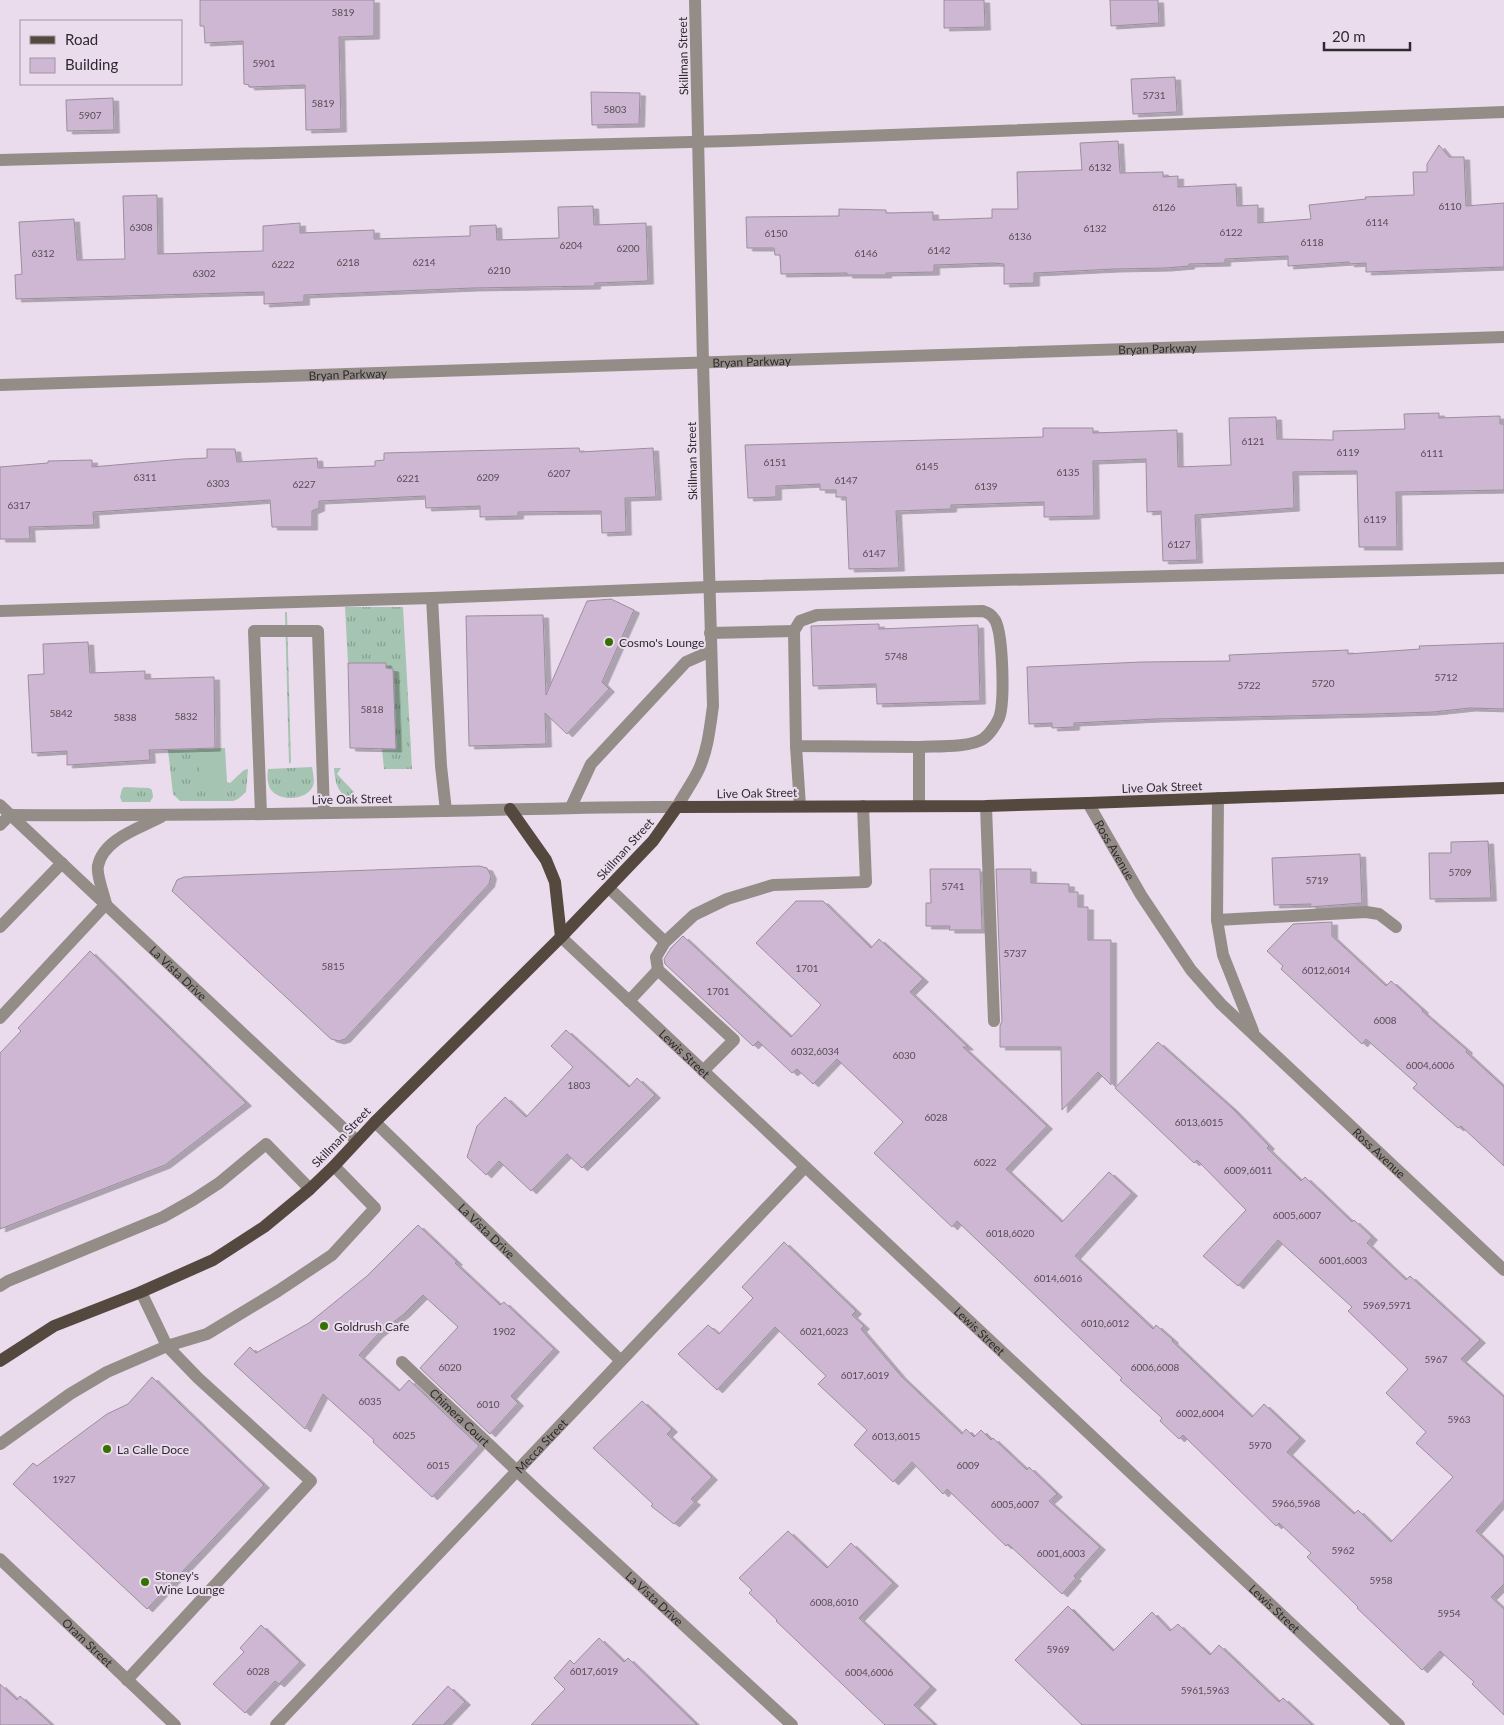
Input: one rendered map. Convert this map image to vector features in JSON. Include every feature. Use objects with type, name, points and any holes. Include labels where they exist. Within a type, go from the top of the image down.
[{"type":"main road","name":"Live Oak Street","points":[[677,807],[986,806],[1504,788]]},
{"type":"main road","name":"Skillman Street","points":[[0,1361],[54,1326],[141,1292],[213,1260],[264,1227],[334,1166],[375,1122],[561,937],[653,841],[677,807]]},
{"type":"main road","points":[[510,809],[546,860],[555,882],[561,937]]},
{"type":"street","name":"Skillman Street","points":[[677,807],[699,769],[709,733],[713,706],[695,0]]},
{"type":"street","points":[[0,160],[698,142],[1504,112]]},
{"type":"street","name":"Bryan Parkway","points":[[0,385],[1504,337]]},
{"type":"street","points":[[0,611],[432,598],[709,587],[1504,568]]},
{"type":"street","points":[[432,598],[441,766],[446,811]]},
{"type":"street","points":[[796,746],[919,747],[961,745],[982,739],[992,730],[999,718],[1002,701],[1000,638],[996,621],[991,614],[983,611],[817,615],[800,621],[794,631],[796,746],[800,806]]},
{"type":"street","points":[[261,814],[254,631],[318,631],[324,813]]},
{"type":"street","points":[[710,633],[794,631]]},
{"type":"street","points":[[571,808],[591,764],[686,662],[711,650]]},
{"type":"street","points":[[919,747],[919,806]]},
{"type":"street","name":"Ross Avenue","points":[[1218,798],[1217,920],[1223,955],[1254,1036]]},
{"type":"street","name":"Ross Avenue","points":[[1088,803],[1141,896],[1191,970],[1221,1004],[1504,1270]]},
{"type":"street","name":"La Vista Drive","points":[[0,805],[358,1141]]},
{"type":"street","points":[[703,1071],[734,1040],[658,970],[656,957],[665,942],[694,915],[727,899],[773,886],[866,882],[863,806]]},
{"type":"street","points":[[986,806],[994,1022]]},
{"type":"street","name":"Live Oak Street","points":[[10,815],[163,816],[677,807]]},
{"type":"street","points":[[0,826],[10,815]]},
{"type":"street","points":[[0,1018],[106,904],[97,867],[103,853],[117,840],[163,816]]},
{"type":"street","points":[[0,927],[62,863]]},
{"type":"street","points":[[609,888],[665,942]]},
{"type":"street","points":[[1217,920],[1366,912],[1379,914],[1396,927]]},
{"type":"street","name":"Lewis Street","points":[[561,937],[1399,1725]]},
{"type":"street","points":[[629,1002],[658,970]]},
{"type":"street","name":"La Vista Drive","points":[[375,1122],[620,1360]]},
{"type":"street","points":[[0,1286],[162,1217],[193,1200],[218,1183],[266,1144],[310,1188]]},
{"type":"street","points":[[0,1444],[70,1394],[107,1372],[166,1346],[207,1334],[278,1291],[332,1255],[375,1208],[334,1166]]},
{"type":"street","name":"Mecca Street","points":[[276,1725],[805,1167]]},
{"type":"street","points":[[127,1680],[311,1481],[198,1378],[166,1346],[141,1292]]},
{"type":"street","name":"Chimera Court","points":[[402,1362],[517,1471]]},
{"type":"street","name":"La Vista Drive","points":[[517,1471],[792,1725]]},
{"type":"street","name":"Oram Street","points":[[0,1560],[175,1725]]},
{"type":"green space","points":[[345,607],[403,607],[412,769],[384,769],[382,749],[391,749],[389,669],[386,668],[385,663],[348,663]]},
{"type":"green space","points":[[285,612],[287,612],[291,762],[289,764]]},
{"type":"green space","points":[[225,748],[227,782],[230,783],[244,770],[248,769],[246,792],[233,801],[180,801],[173,794],[168,750]]},
{"type":"green space","points":[[198,750],[224,750],[226,784],[200,785]]},
{"type":"green space","points":[[312,767],[314,784],[310,791],[300,797],[288,798],[276,795],[269,786],[268,769]]},
{"type":"green space","points":[[334,768],[341,768],[337,774],[354,792],[351,798],[340,790],[336,782]]},
{"type":"green space","points":[[124,787],[149,788],[152,790],[153,797],[150,802],[122,802],[120,797]]},
{"type":"building","points":[[200,0],[374,0],[374,36],[339,37],[341,129],[306,130],[305,85],[249,87],[249,85],[244,84],[243,41],[205,43],[204,26],[200,26]]},
{"type":"building","points":[[944,0],[984,0],[985,27],[944,28]]},
{"type":"building","points":[[1110,0],[1158,0],[1159,23],[1111,26]]},
{"type":"building","points":[[1175,77],[1177,112],[1133,114],[1131,79]]},
{"type":"building","points":[[591,92],[640,93],[639,124],[592,125]]},
{"type":"building","points":[[113,98],[114,130],[67,131],[66,100]]},
{"type":"building","points":[[1118,141],[1120,173],[1163,172],[1163,177],[1178,176],[1178,187],[1236,184],[1237,206],[1258,205],[1258,223],[1311,219],[1309,205],[1366,199],[1365,197],[1414,195],[1413,172],[1427,172],[1427,164],[1439,145],[1449,157],[1464,157],[1466,206],[1504,203],[1504,267],[1366,272],[1366,263],[1349,264],[1349,262],[1288,266],[1288,256],[1225,259],[1225,263],[1189,264],[1189,266],[1166,268],[1034,273],[1034,283],[1004,284],[1004,264],[993,263],[934,265],[934,272],[886,273],[886,275],[847,275],[847,273],[781,274],[780,255],[775,255],[774,248],[747,248],[746,217],[839,216],[839,209],[886,210],[886,213],[933,212],[933,220],[992,218],[992,209],[1018,209],[1017,172],[1082,170],[1080,143]]},
{"type":"building","points":[[157,195],[158,254],[263,251],[263,226],[300,223],[300,233],[374,230],[374,239],[470,236],[470,226],[496,225],[497,240],[559,238],[558,207],[593,206],[594,225],[646,223],[648,281],[595,283],[595,286],[472,288],[304,295],[304,302],[264,304],[264,292],[16,299],[15,275],[22,274],[19,222],[74,219],[77,260],[125,259],[123,196]]},
{"type":"building","points":[[1439,413],[1439,418],[1500,416],[1500,424],[1504,424],[1504,490],[1396,492],[1397,547],[1359,547],[1357,471],[1293,472],[1294,508],[1195,515],[1197,560],[1163,561],[1161,511],[1147,512],[1146,459],[1093,461],[1094,516],[1044,517],[1044,502],[951,505],[951,509],[896,511],[899,568],[849,569],[846,497],[836,497],[836,490],[820,490],[820,484],[776,486],[776,497],[748,498],[745,445],[1043,437],[1043,428],[1093,428],[1093,433],[1177,430],[1178,467],[1231,465],[1229,418],[1276,417],[1277,439],[1333,440],[1333,431],[1405,429],[1404,414]]},
{"type":"building","points":[[579,448],[580,452],[653,448],[656,497],[625,498],[626,532],[602,533],[601,511],[518,512],[518,516],[480,517],[480,506],[426,508],[425,496],[319,501],[319,508],[312,511],[312,527],[272,527],[270,500],[93,512],[94,525],[29,527],[30,539],[0,539],[0,467],[48,463],[48,461],[92,460],[92,467],[207,458],[207,449],[235,449],[237,462],[317,458],[318,468],[375,466],[375,461],[384,460],[384,453]]},
{"type":"building","points":[[611,599],[634,610],[602,682],[609,689],[567,734],[545,713],[546,744],[469,746],[466,616],[543,615],[546,695],[587,601]]},
{"type":"building","points":[[879,624],[879,629],[978,625],[980,701],[877,704],[876,684],[813,686],[811,626]]},
{"type":"building","points":[[88,642],[90,673],[145,671],[145,679],[214,677],[215,748],[149,750],[150,760],[67,765],[67,751],[32,753],[28,675],[44,674],[43,644]]},
{"type":"building","points":[[1504,643],[1504,709],[1470,708],[1433,712],[1155,719],[1074,723],[1074,727],[1052,728],[1052,723],[1029,724],[1027,667],[1142,662],[1230,661],[1229,655],[1348,650],[1348,654],[1420,649],[1419,646]]},
{"type":"building","points":[[348,663],[386,663],[386,668],[393,669],[396,749],[350,748]]},
{"type":"building","points":[[1488,841],[1491,898],[1430,899],[1429,853],[1451,853],[1451,842]]},
{"type":"building","points":[[1360,854],[1362,903],[1309,907],[1311,904],[1274,905],[1272,858]]},
{"type":"building","points":[[479,866],[487,868],[491,876],[489,884],[345,1039],[339,1041],[331,1039],[172,891],[177,880],[184,877]]},
{"type":"building","points":[[930,869],[980,869],[982,930],[949,930],[950,926],[926,926],[926,903],[931,903]]},
{"type":"building","points":[[996,869],[1031,869],[1031,883],[1069,884],[1069,892],[1078,892],[1078,907],[1088,907],[1088,940],[1111,940],[1111,1085],[1098,1072],[1062,1110],[1061,1047],[1000,1047],[1000,1026],[1002,1021]]},
{"type":"building","points":[[796,901],[823,901],[871,948],[879,939],[923,979],[910,992],[968,1047],[963,1047],[1047,1126],[1006,1169],[1062,1222],[1109,1172],[1132,1193],[1075,1256],[1153,1329],[1156,1325],[1173,1340],[1252,1417],[1264,1404],[1300,1438],[1287,1452],[1354,1514],[1358,1510],[1391,1542],[1453,1477],[1416,1443],[1426,1432],[1386,1393],[1408,1369],[1348,1311],[1352,1307],[1278,1240],[1238,1286],[1203,1256],[1246,1210],[1197,1160],[1194,1163],[1115,1088],[1158,1042],[1232,1108],[1269,1146],[1267,1148],[1301,1181],[1305,1177],[1352,1222],[1354,1220],[1372,1237],[1367,1243],[1406,1280],[1410,1276],[1480,1340],[1461,1359],[1504,1397],[1504,1500],[1476,1531],[1504,1558],[1504,1584],[1491,1597],[1504,1609],[1504,1715],[1472,1684],[1474,1682],[1440,1651],[1422,1670],[1307,1557],[1311,1553],[1279,1523],[1276,1526],[1183,1435],[1179,1439],[1160,1421],[1162,1418],[1120,1380],[1122,1378],[957,1221],[952,1227],[874,1153],[903,1122],[837,1059],[813,1084],[797,1069],[792,1073],[758,1041],[753,1046],[665,964],[664,959],[671,948],[683,936],[791,1037],[821,1005],[756,943]]},
{"type":"building","points":[[1332,922],[1332,936],[1386,986],[1391,981],[1467,1050],[1466,1052],[1504,1087],[1504,1166],[1461,1126],[1458,1128],[1413,1088],[1417,1084],[1366,1039],[1362,1044],[1281,969],[1283,966],[1267,951],[1293,924]]},
{"type":"building","points":[[90,951],[246,1103],[165,1165],[0,1229],[0,1053],[21,1031],[18,1028]]},
{"type":"building","points":[[566,1030],[629,1087],[637,1078],[655,1095],[582,1168],[567,1154],[531,1191],[499,1161],[486,1175],[467,1157],[477,1126],[505,1097],[526,1117],[573,1067],[551,1046]]},
{"type":"building","points":[[418,1225],[500,1305],[504,1302],[554,1349],[511,1396],[518,1403],[490,1434],[420,1368],[458,1327],[423,1295],[404,1314],[378,1334],[359,1355],[399,1391],[409,1380],[479,1446],[432,1497],[373,1442],[374,1440],[323,1394],[305,1429],[234,1364],[250,1347],[256,1353],[309,1323],[367,1276]]},
{"type":"building","points":[[784,1242],[856,1311],[852,1315],[864,1326],[861,1329],[901,1376],[962,1434],[966,1429],[974,1437],[981,1430],[991,1440],[993,1438],[1027,1470],[1029,1467],[1057,1494],[1049,1501],[1100,1547],[1074,1576],[1076,1578],[1062,1594],[1008,1544],[1006,1546],[947,1489],[943,1494],[912,1462],[893,1482],[854,1445],[867,1430],[818,1384],[826,1376],[775,1327],[717,1390],[678,1354],[708,1325],[719,1334],[753,1298],[742,1287]]},
{"type":"building","points":[[152,1377],[264,1485],[147,1609],[13,1484],[33,1463],[37,1466],[107,1414],[128,1404]]},
{"type":"building","points":[[642,1401],[672,1429],[667,1434],[712,1477],[691,1499],[695,1502],[674,1524],[651,1506],[653,1504],[593,1448]]},
{"type":"building","points":[[788,1531],[827,1568],[851,1543],[893,1583],[859,1618],[931,1687],[914,1705],[935,1725],[885,1725],[749,1593],[752,1590],[739,1578]]},
{"type":"building","points":[[1068,1606],[1113,1651],[1152,1612],[1170,1631],[1178,1624],[1210,1655],[1219,1645],[1279,1702],[1283,1698],[1312,1725],[1082,1725],[1015,1660]]},
{"type":"building","points":[[261,1625],[300,1662],[279,1684],[275,1681],[245,1713],[213,1684],[244,1652],[240,1648]]},
{"type":"building","points":[[599,1638],[624,1662],[628,1658],[697,1725],[531,1725],[565,1689],[554,1678],[570,1660],[574,1664]]},
{"type":"building","points":[[0,1684],[17,1700],[20,1696],[52,1725],[0,1725]]},
{"type":"building","points":[[448,1686],[465,1702],[443,1725],[412,1725]]},
{"type":"place","name":"Cosmo's Lounge","points":[[609,642]]},
{"type":"place","name":"Goldrush Cafe","points":[[324,1326]]},
{"type":"place","name":"La Calle Doce","points":[[107,1449]]},
{"type":"place","name":"Stoney's Wine Lounge","points":[[145,1582]]}]
